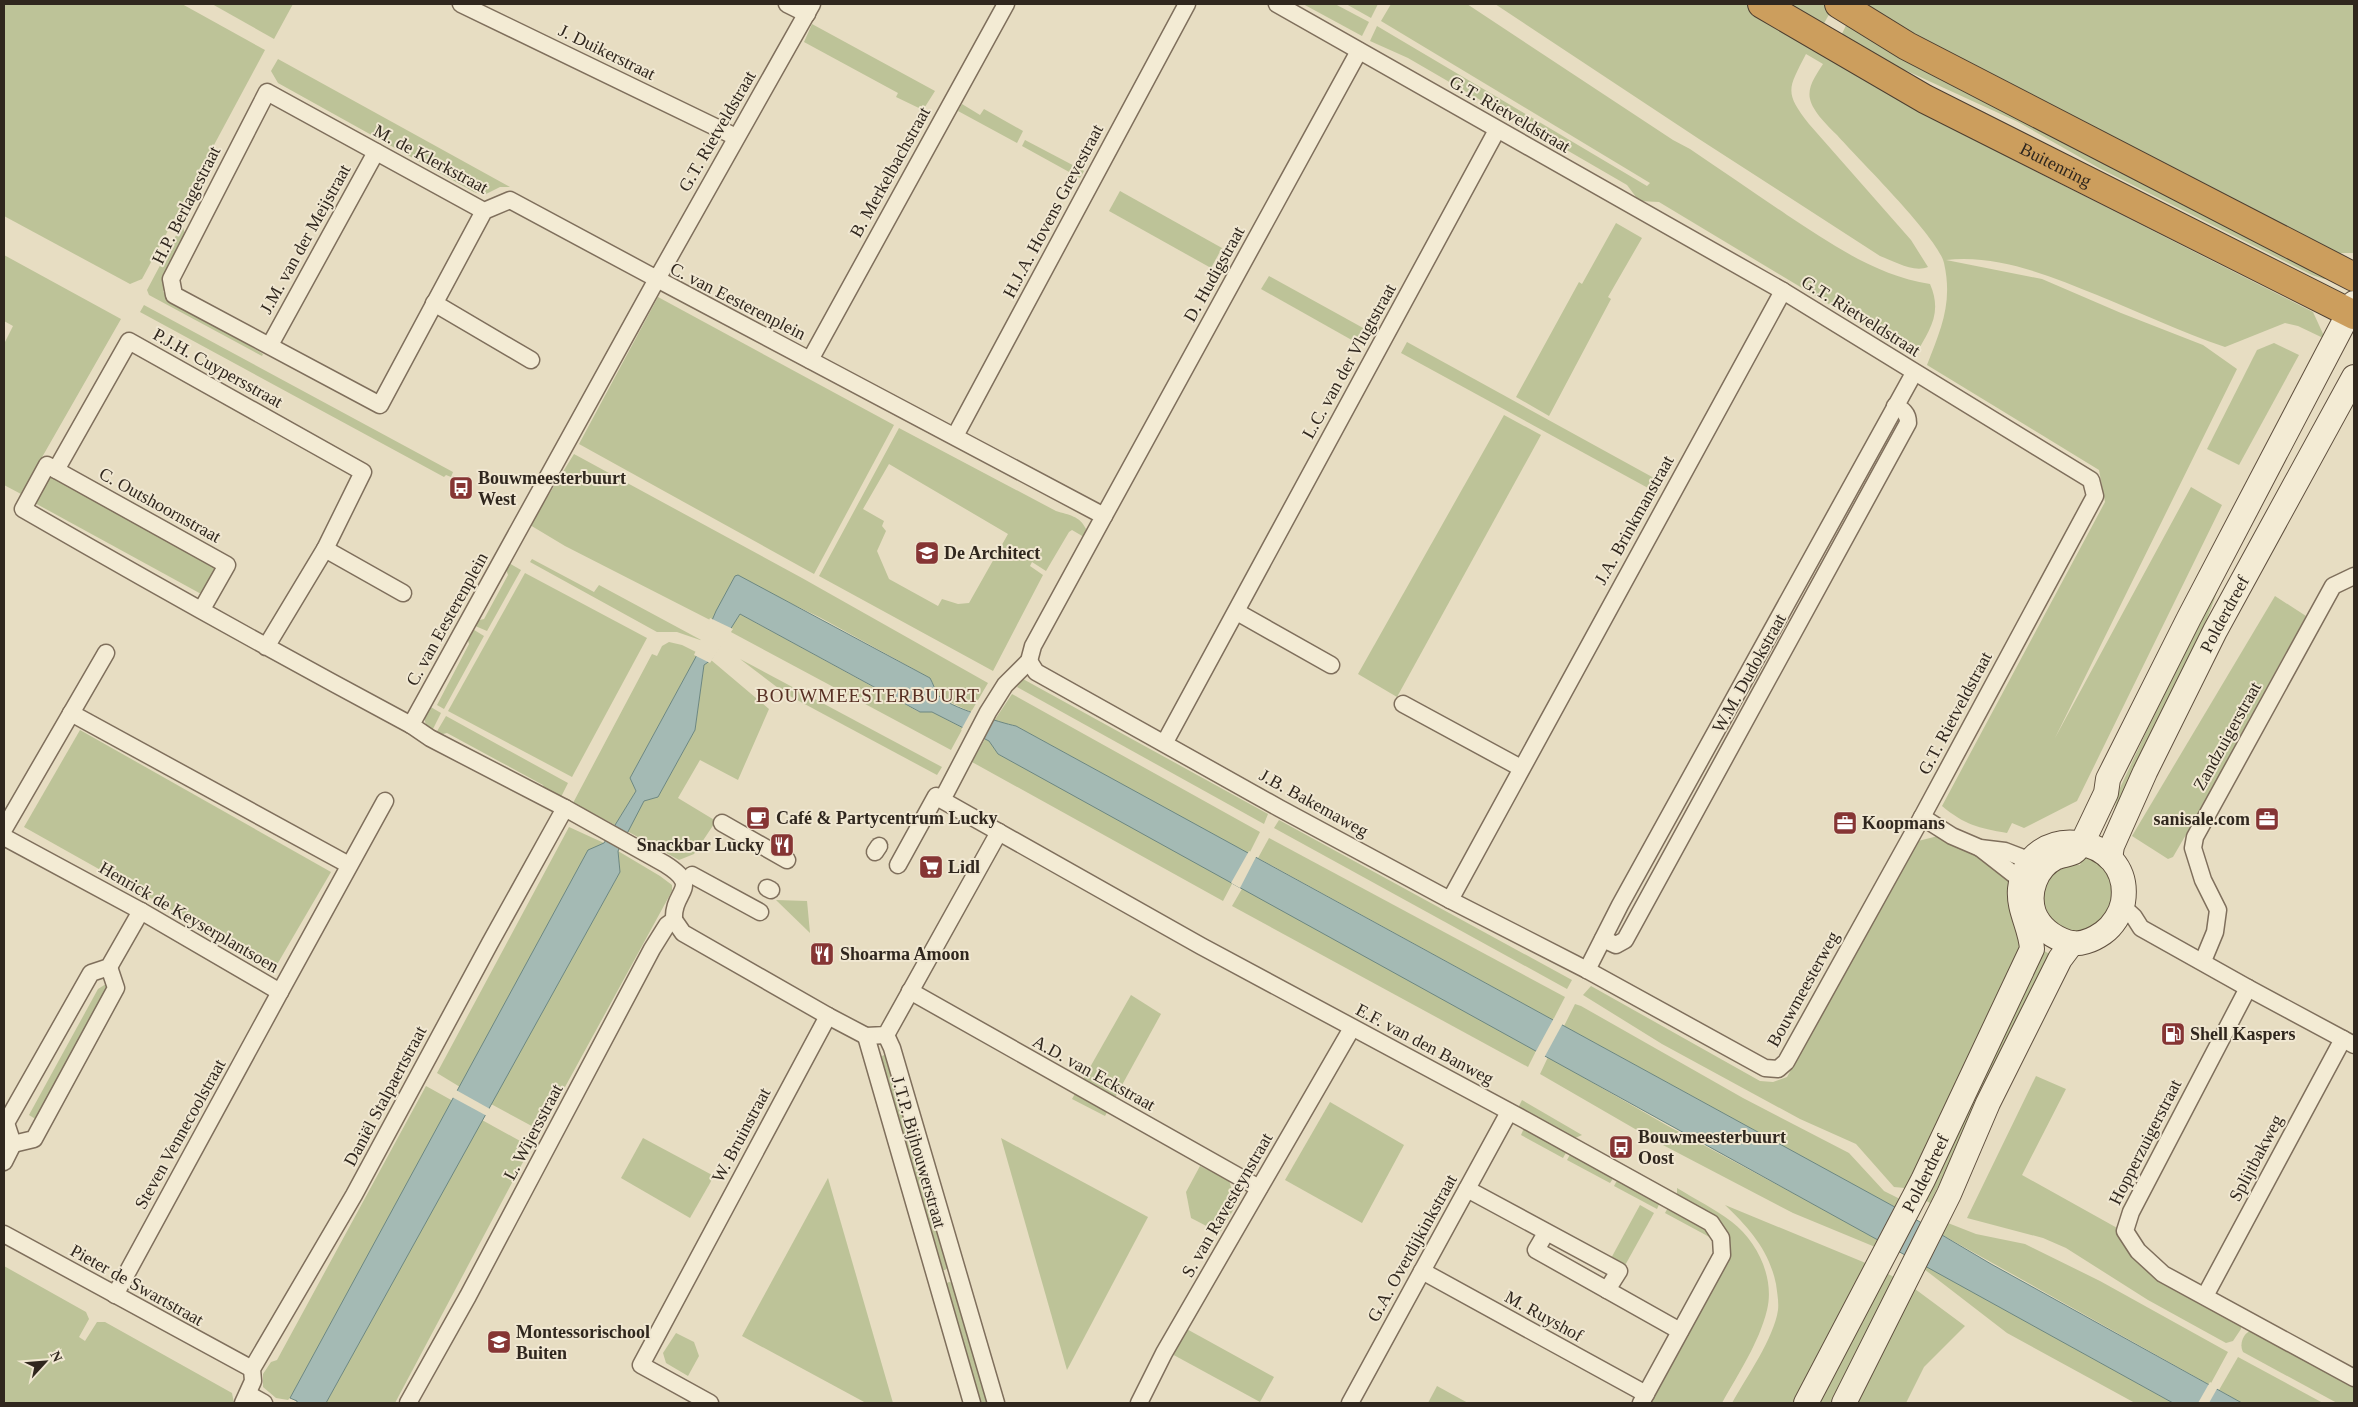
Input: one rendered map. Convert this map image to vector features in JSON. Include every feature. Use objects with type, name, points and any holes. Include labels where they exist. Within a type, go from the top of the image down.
[{"type":"highway","name":"Buitenring","points":[[1762,4],[1925,99],[2353,310]]},
{"type":"highway","points":[[1839,4],[1907,46],[2354,277]]},
{"type":"main road","name":"Polderdreef","points":[[2077,842],[2106,793],[2108,779],[2189,618],[2353,310]]},
{"type":"main road","name":"Polderdreef","points":[[2110,858],[2112,846],[2145,772],[2215,631],[2354,377]]},
{"type":"main road","points":[[2077,842],[2100,850],[2110,858],[2122,881],[2118,914],[2095,938],[2072,943],[2054,936],[2040,924],[2032,906],[2028,876],[2041,870],[2055,858],[2073,853],[2077,842]]},
{"type":"main road","name":"Polderdreef","points":[[1806,1403],[1923,1180],[2032,948],[2031,937],[2020,902],[2028,876]]},
{"type":"main road","name":"Polderdreef","points":[[1844,1403],[1949,1194],[1988,1104],[2060,959],[2072,943]]},
{"type":"street","name":"J. Duikerstraat","points":[[461,4],[736,137]]},
{"type":"street","points":[[787,4],[809,9]]},
{"type":"street","name":"B. Merkelbachstraat","points":[[810,360],[1006,4]]},
{"type":"street","name":"H.J.A. Hovens Grevestraat","points":[[955,436],[1187,4]]},
{"type":"street","name":"G.T. Rietveldstraat","points":[[1277,4],[1783,291],[2091,480],[2094,496],[1922,817]]},
{"type":"street","name":"G.T. Rietveldstraat","points":[[657,279],[809,9]]},
{"type":"street","name":"D. Hudigstraat","points":[[1104,516],[1359,52]]},
{"type":"street","name":"M. de Klerkstraat","points":[[267,92],[484,211],[510,200],[657,279]]},
{"type":"street","name":"H.P. Berlagestraat","points":[[267,92],[171,279],[174,295],[270,345]]},
{"type":"street","name":"L.C. van der Vlugtstraat","points":[[1165,742],[1497,130]]},
{"type":"street","name":"J.M. van der Meijstraat","points":[[270,345],[376,152]]},
{"type":"street","points":[[270,345],[380,405],[484,211]]},
{"type":"street","name":"C. van Eesterenplein","points":[[411,725],[657,279],[1104,516]]},
{"type":"street","name":"J.A. Brinkmanstraat","points":[[1450,900],[1783,291]]},
{"type":"street","points":[[434,303],[531,360]]},
{"type":"street","name":"P.J.H. Cuypersstraat","points":[[56,470],[129,341],[363,472],[325,549]]},
{"type":"street","name":"W.M. Dudokstraat","points":[[1587,970],[1914,373]]},
{"type":"street","points":[[56,470],[47,465],[23,509],[147,580],[202,609],[266,648],[411,725],[430,738],[565,808],[688,877],[760,912]]},
{"type":"street","name":"C. Outshoornstraat","points":[[56,470],[227,565],[202,609]]},
{"type":"street","points":[[898,865],[1005,685],[1029,661],[1033,646],[1104,516]]},
{"type":"street","points":[[266,648],[325,549],[403,593]]},
{"type":"street","name":"Zandzuigerstraat","points":[[2203,962],[2215,932],[2218,910],[2203,880],[2193,848],[2195,837],[2333,586],[2354,576]]},
{"type":"street","points":[[1237,612],[1331,665]]},
{"type":"street","points":[[4,829],[106,653]]},
{"type":"street","name":"J.B. Bakemaweg","points":[[1029,661],[1036,672],[1165,742],[1279,808],[1450,900],[1587,970]]},
{"type":"street","points":[[1403,704],[1521,768]]},
{"type":"street","points":[[71,713],[349,865]]},
{"type":"street","name":"E.F. van den Banweg","points":[[939,798],[1201,946],[1666,1197],[1715,1227],[1721,1238],[1722,1255],[1644,1399]]},
{"type":"street","name":"Henrick de Keyserplantsoen","points":[[4,837],[141,912],[280,992],[385,801]]},
{"type":"street","name":"Daniël Stalpaertstraat","points":[[246,1399],[253,1381],[252,1370],[354,1195],[565,808]]},
{"type":"street","points":[[1922,817],[1952,836],[1980,848],[2005,851],[2028,876]]},
{"type":"street","name":"Bouwmeesterweg","points":[[1587,970],[1765,1068],[1778,1069],[1786,1062],[1922,817]]},
{"type":"street","points":[[722,823],[787,860]]},
{"type":"street","points":[[674,920],[683,933],[828,1016],[866,1036],[886,1035],[999,832]]},
{"type":"street","name":"L. Wijersstraat","points":[[408,1403],[652,950],[667,924],[674,920],[674,908],[688,877]]},
{"type":"street","points":[[4,1162],[13,1144],[6,1123],[91,973],[109,967],[141,912]]},
{"type":"street","name":"Splijtbakweg","points":[[2118,914],[2125,928],[2141,928],[2349,1042],[2205,1296]]},
{"type":"street","points":[[13,1144],[34,1140],[116,988],[109,967]]},
{"type":"street","name":"Hopperzuigerstraat","points":[[2248,988],[2131,1212],[2125,1231],[2138,1251],[2163,1274],[2354,1378]]},
{"type":"street","name":"A.D. van Eckstraat","points":[[910,991],[1260,1188]]},
{"type":"street","name":"Steven Vennecoolstraat","points":[[115,1295],[280,992]]},
{"type":"street","name":"W. Bruinstraat","points":[[710,1403],[641,1365],[828,1016]]},
{"type":"street","name":"S. van Ravesteynstraat","points":[[1139,1403],[1164,1353],[1352,1028]]},
{"type":"street","name":"J.T.P. Bijhouwerstraat","points":[[886,1035],[892,1048],[996,1403]]},
{"type":"street","name":"J.T.P. Bijhouwerstraat","points":[[866,1036],[972,1403]]},
{"type":"street","name":"G.A. Overdijkinkstraat","points":[[1350,1403],[1509,1112]]},
{"type":"street","points":[[1467,1189],[1618,1271],[1607,1290]]},
{"type":"street","points":[[1546,1233],[1536,1250],[1680,1331]]},
{"type":"street","name":"Pieter de Swartstraat","points":[[4,1234],[252,1370]]},
{"type":"street","points":[[1557,1262],[1568,1244]]},
{"type":"street","points":[[1580,1275],[1590,1256]]},
{"type":"street","points":[[935,1278],[958,1271]]},
{"type":"street","name":"M. Ruyshof","points":[[1422,1271],[1644,1399]]},
{"type":"street","points":[[246,1399],[264,1403]]},
{"type":"green space","points":[[4,4],[182,4],[265,50],[142,279],[130,284],[4,216]]},
{"type":"green space","points":[[212,4],[293,4],[274,39]]},
{"type":"green space","points":[[1303,4],[1335,4],[1369,22],[1362,36]]},
{"type":"green space","points":[[1346,4],[1378,4],[1371,18]]},
{"type":"green space","points":[[1391,4],[1467,4],[1838,247],[1891,274],[1930,284],[1934,295],[1935,313],[1933,322],[1915,356],[1659,202],[1639,201],[1627,185],[1408,58],[1370,41],[1377,26],[1647,186],[1650,183],[1381,21]]},
{"type":"green space","points":[[1495,4],[1749,4],[2017,162],[2313,312],[2324,336],[2321,337],[2298,326],[2285,323],[2225,347],[2097,295],[2023,268],[1985,260],[1946,260],[2042,279],[2203,345],[2237,369],[2055,738],[2191,487],[2222,505],[2077,801],[2024,828],[2012,823],[2007,833],[1972,825],[1958,818],[1942,806],[2105,502],[2099,470],[1927,365],[1944,316],[1947,291],[1944,263],[1939,251],[1913,217],[1817,114],[1809,94],[1813,80],[1823,64],[1806,54],[1792,83],[1792,97],[1795,104],[1809,124],[1911,240],[1928,267],[1916,269],[1880,256]]},
{"type":"green space","points":[[1782,4],[1824,4],[1832,9],[1822,27]]},
{"type":"green space","points":[[1858,4],[2354,4],[2354,253],[2338,253],[2035,101]]},
{"type":"green space","points":[[1849,19],[2334,278],[2324,279],[2312,275],[2099,168],[2018,122],[1857,48],[1840,38]]},
{"type":"green space","points":[[812,24],[935,91],[923,110],[896,97],[898,93],[804,42]]},
{"type":"green space","points":[[278,59],[510,187],[500,187],[484,195],[474,192],[278,83],[271,71]]},
{"type":"green space","points":[[962,104],[980,115],[984,109],[1023,131],[1017,143],[958,111]]},
{"type":"green space","points":[[1025,140],[1084,171],[1080,178],[1022,146]]},
{"type":"green space","points":[[1120,191],[1222,248],[1211,268],[1109,211]]},
{"type":"green space","points":[[1616,223],[1642,238],[1608,297],[1611,299],[1549,416],[1516,397],[1579,282],[1582,284]]},
{"type":"green space","points":[[182,224],[185,234],[163,292],[251,341],[250,346],[263,354],[262,356],[149,295],[147,290]]},
{"type":"green space","points":[[4,255],[121,319],[21,494],[4,485],[4,344],[13,326],[4,321]]},
{"type":"green space","points":[[1269,276],[1365,329],[1357,343],[1261,289]]},
{"type":"green space","points":[[658,297],[894,425],[814,574],[579,444]]},
{"type":"green space","points":[[144,305],[453,472],[451,477],[446,475],[444,477],[140,312]]},
{"type":"green space","points":[[1407,342],[1654,478],[1648,488],[1401,353]]},
{"type":"green space","points":[[2274,343],[2299,355],[2239,465],[2207,449],[2257,350]]},
{"type":"green space","points":[[1504,415],[1541,435],[1397,697],[1358,674]]},
{"type":"green space","points":[[899,428],[1056,511],[1074,517],[1081,521],[1086,529],[1084,537],[1072,530],[1069,532],[1046,571],[1032,562],[1030,566],[1043,575],[993,671],[819,576]],"holes":[[[889,464],[1008,534],[969,603],[958,604],[942,599],[938,606],[889,579],[877,551],[886,531],[882,526],[884,521],[863,509]]]},
{"type":"green space","points":[[574,454],[802,578],[988,683],[971,712],[939,697],[930,678],[821,618],[735,576],[712,621],[565,546],[530,525]]},
{"type":"green space","points":[[48,475],[218,569],[203,595],[33,502]]},
{"type":"green space","points":[[532,559],[594,592],[599,585],[703,641],[677,632],[657,632],[530,562]]},
{"type":"green space","points":[[507,562],[521,570],[487,631],[473,625],[475,621],[484,619],[508,575],[505,567]]},
{"type":"green space","points":[[525,573],[647,638],[572,777],[448,711]]},
{"type":"green space","points":[[2223,576],[2189,667],[2112,818],[2120,788]]},
{"type":"green space","points":[[2275,596],[2306,616],[2191,826],[2173,857],[2168,859],[2132,836]]},
{"type":"green space","points":[[740,614],[919,712],[932,712],[963,728],[951,750],[729,631]]},
{"type":"green space","points":[[471,628],[484,636],[444,709],[437,705],[469,644],[467,637]]},
{"type":"green space","points":[[669,642],[682,645],[698,653],[630,778],[636,791],[615,825],[573,803],[652,654],[657,656],[662,646]]},
{"type":"green space","points":[[740,659],[942,767],[937,775],[786,694]]},
{"type":"green space","points":[[711,660],[769,709],[738,780],[700,760],[678,798],[716,821],[694,854],[679,860],[627,831],[644,801],[658,797],[695,730],[704,664]]},
{"type":"green space","points":[[1023,679],[1268,814],[1264,824],[1017,687]]},
{"type":"green space","points":[[1012,694],[1260,832],[1249,854],[1016,726],[994,721]]},
{"type":"green space","points":[[429,706],[441,713],[432,731],[425,723]]},
{"type":"green space","points":[[446,716],[568,783],[561,797],[555,793],[553,797],[546,793],[543,785],[447,733],[439,735],[436,733]]},
{"type":"green space","points":[[80,730],[331,872],[275,968],[24,827]]},
{"type":"green space","points":[[985,739],[989,741],[998,754],[1233,882],[1223,901],[972,762]]},
{"type":"green space","points":[[1279,820],[1572,980],[1567,989],[1274,828]]},
{"type":"green space","points":[[569,827],[604,843],[588,851],[460,1087],[437,1073]]},
{"type":"green space","points":[[1938,836],[1978,856],[1998,870],[2008,881],[2023,941],[1984,1035],[1905,1188],[1894,1187],[1856,1144],[1800,1119],[1662,1044],[1583,995],[1591,986],[1760,1081],[1773,1082],[1787,1077],[1918,841]]},
{"type":"green space","points":[[1269,838],[1565,997],[1553,1020],[1258,858]]},
{"type":"green space","points":[[618,851],[660,876],[672,885],[672,891],[541,1131],[491,1104],[620,872]]},
{"type":"green space","points":[[2084,853],[2103,867],[2109,876],[2112,891],[2109,907],[2101,920],[2095,925],[2077,932],[2062,929],[2051,918],[2045,904],[2044,889],[2049,875],[2061,866],[2080,865]]},
{"type":"green space","points":[[1243,887],[1536,1051],[1528,1067],[1232,906]]},
{"type":"green space","points":[[776,900],[807,901],[810,933]]},
{"type":"green space","points":[[2039,948],[2053,956],[1930,1203],[1921,1198]]},
{"type":"green space","points":[[106,984],[109,989],[37,1120],[29,1115],[98,989]]},
{"type":"green space","points":[[1131,995],[1161,1014],[1105,1116],[1072,1099]]},
{"type":"green space","points":[[1575,1004],[1743,1098],[1849,1153],[1884,1191],[1906,1202],[1901,1211],[1564,1026]]},
{"type":"green space","points":[[884,1055],[889,1057],[950,1266],[945,1270],[939,1270],[879,1058]]},
{"type":"green space","points":[[1548,1057],[1668,1126],[1884,1242],[1880,1249],[1793,1213],[1661,1144],[1540,1074]]},
{"type":"green space","points":[[2036,1076],[2066,1089],[2022,1175],[2119,1229],[2131,1254],[2140,1265],[2162,1280],[2241,1324],[2241,1329],[2233,1341],[2226,1343],[2148,1300],[2066,1248],[2043,1238],[1967,1218]]},
{"type":"green space","points":[[426,1086],[453,1101],[290,1398],[288,1400],[276,1398],[263,1387],[263,1374],[271,1362],[277,1360]]},
{"type":"green space","points":[[1522,1100],[1582,1135],[1573,1139],[1518,1108]]},
{"type":"green space","points":[[1330,1102],[1404,1145],[1362,1223],[1285,1180]]},
{"type":"green space","points":[[482,1120],[531,1147],[395,1403],[326,1403]]},
{"type":"green space","points":[[1524,1128],[1567,1151],[1563,1158],[1521,1135]]},
{"type":"green space","points":[[643,1138],[714,1176],[690,1218],[621,1178]]},
{"type":"green space","points":[[1001,1138],[1148,1217],[1067,1370]]},
{"type":"green space","points":[[1571,1153],[1614,1177],[1610,1183],[1567,1160]]},
{"type":"green space","points":[[1200,1166],[1229,1180],[1236,1205],[1220,1233],[1191,1218],[1186,1192]]},
{"type":"green space","points":[[828,1178],[893,1403],[866,1403],[742,1336]]},
{"type":"green space","points":[[1618,1179],[1660,1202],[1657,1209],[1614,1186]]},
{"type":"green space","points":[[1677,1188],[1719,1213],[1741,1230],[1756,1250],[1766,1273],[1769,1298],[1759,1334],[1748,1358],[1722,1403],[1649,1403],[1729,1255],[1730,1244],[1728,1234],[1723,1226],[1708,1213],[1677,1195]]},
{"type":"green space","points":[[1640,1205],[1654,1213],[1623,1269],[1609,1262]]},
{"type":"green space","points":[[1725,1205],[1868,1264],[1799,1403],[1732,1403],[1771,1333],[1778,1304],[1773,1272],[1763,1250],[1750,1231]]},
{"type":"green space","points":[[1669,1206],[1704,1226],[1715,1240],[1665,1213]]},
{"type":"green space","points":[[1925,1214],[1976,1234],[2025,1244],[2100,1281],[2228,1352],[2210,1385],[1921,1223]]},
{"type":"green space","points":[[1905,1254],[2173,1403],[2135,1403],[2007,1333],[1924,1269],[1903,1259]]},
{"type":"green space","points":[[4,1266],[86,1312],[89,1319],[79,1337],[85,1341],[97,1322],[105,1322],[232,1393],[234,1403],[4,1403]]},
{"type":"green space","points":[[1884,1272],[1894,1277],[1831,1403],[1813,1403]]},
{"type":"green space","points":[[949,1282],[955,1283],[992,1403],[974,1403],[943,1285]]},
{"type":"green space","points":[[1911,1286],[1965,1326],[1924,1367],[1906,1403],[1853,1403]]},
{"type":"green space","points":[[1174,1322],[1274,1377],[1260,1402],[1159,1347]]},
{"type":"green space","points":[[2252,1330],[2354,1385],[2354,1403],[2337,1403],[2243,1352],[2241,1346],[2243,1339]]},
{"type":"green space","points":[[676,1333],[694,1342],[699,1356],[688,1376],[666,1363],[663,1353]]},
{"type":"green space","points":[[2238,1357],[2323,1403],[2242,1403],[2219,1390]]},
{"type":"green space","points":[[1437,1386],[1468,1403],[1428,1403]]},
{"type":"water","points":[[738,575],[930,678],[939,696],[944,700],[975,714],[1016,726],[1893,1206],[1991,1264],[2242,1403],[2173,1403],[998,754],[989,741],[932,712],[920,712],[740,614],[711,660],[704,665],[695,730],[658,797],[644,801],[618,851],[620,872],[326,1403],[297,1403],[297,1401],[290,1398],[588,850],[604,843],[636,791],[630,778],[698,653],[716,611],[735,576]]},
{"type":"pier","points":[[710,618],[733,629],[710,663],[694,655]]},
{"type":"pier","points":[[972,710],[994,718],[982,740],[961,730]]},
{"type":"pier","points":[[1249,851],[1257,855],[1240,888],[1231,883]]},
{"type":"pier","points":[[1554,1018],[1563,1023],[1544,1058],[1535,1053]]},
{"type":"pier","points":[[456,1090],[490,1109],[487,1116],[452,1097]]},
{"type":"pier","points":[[2210,1382],[2218,1387],[2209,1403],[2198,1403]]},
{"type":"place","name":"Bouwmeesterbuurt West","points":[[461,488]]},
{"type":"place","name":"De Architect","points":[[927,553]]},
{"type":"place","name":"Café & Partycentrum Lucky","points":[[758,818]]},
{"type":"place","name":"sanisale.com","points":[[2267,819]]},
{"type":"place","name":"Koopmans","points":[[1845,823]]},
{"type":"place","name":"Snackbar Lucky","points":[[782,845]]},
{"type":"place","name":"Lidl","points":[[931,867]]},
{"type":"place","name":"Shoarma Amoon","points":[[822,954]]},
{"type":"place","name":"Shell Kaspers","points":[[2173,1034]]},
{"type":"place","name":"Bouwmeesterbuurt Oost","points":[[1621,1147]]},
{"type":"place","name":"Montessorischool Buiten","points":[[499,1342]]},
{"type":"district","name":"BOUWMEESTERBUURT","points":[[868,695]]}]
